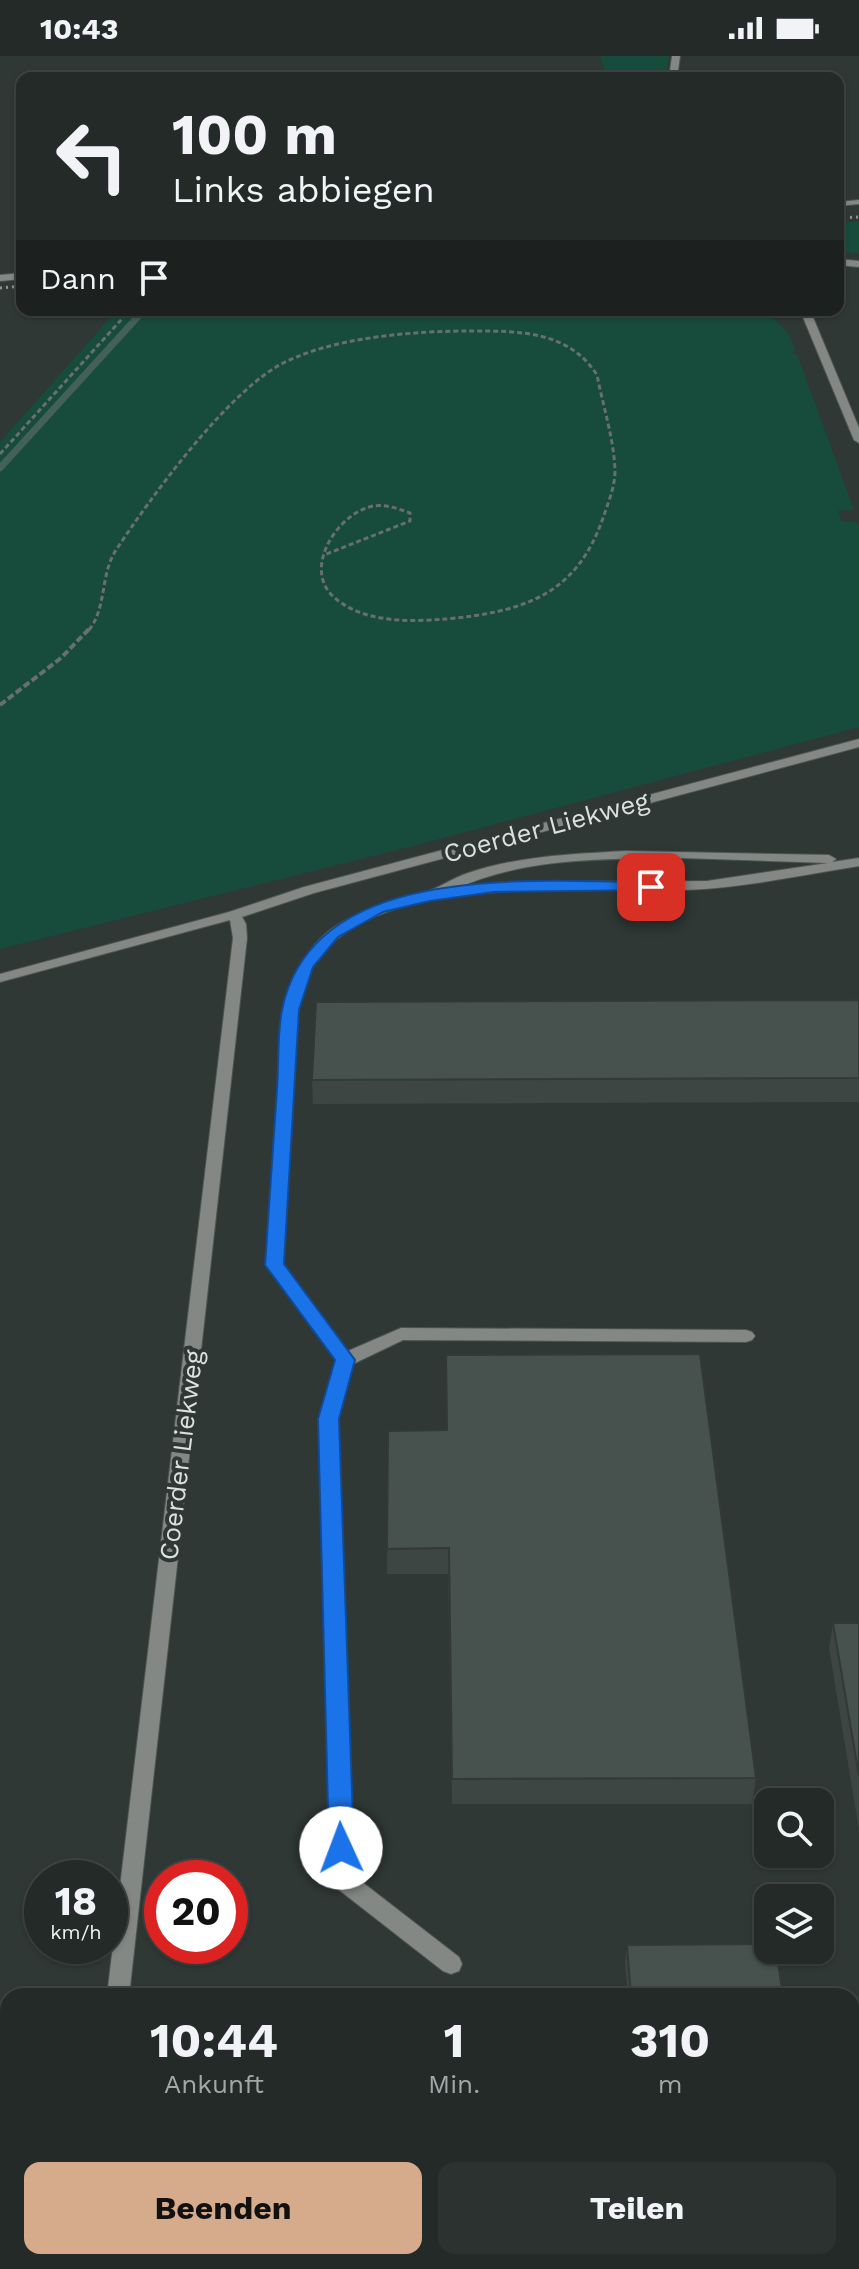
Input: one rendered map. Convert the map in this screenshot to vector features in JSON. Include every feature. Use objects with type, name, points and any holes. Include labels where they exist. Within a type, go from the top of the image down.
[{"type":"street","points":[[807,316],[859,440]]},
{"type":"street","name":"Coerder Liekweg","points":[[0,978],[234,915],[309,890],[859,743]]},
{"type":"street","points":[[430,896],[454,881],[502,868],[583,857],[718,855],[859,861]]},
{"type":"street","points":[[345,1360],[274,1265],[291,1010],[306,966],[333,934],[377,909],[430,896],[494,887],[723,884],[859,861]]},
{"type":"street","name":"Coerder Liekweg","points":[[119,1988],[240,938],[239,924],[234,915]]},
{"type":"street","points":[[451,1964],[342,1879],[329,1419],[345,1360],[401,1334],[746,1336]]},
{"type":"path","points":[[0,454],[125,316]]},
{"type":"path","points":[[0,705],[95,623],[113,555],[217,423],[256,380],[278,366],[369,342],[481,331],[546,336],[564,342],[590,362],[597,375],[615,473],[596,539],[581,566],[564,586],[542,598],[504,610],[462,618],[397,619],[367,614],[331,596],[321,583],[319,569],[324,555],[349,515],[368,505],[400,507],[410,513],[410,521],[397,530],[347,543],[324,555]]},
{"type":"green space","points":[[600,56],[669,56],[667,72],[605,72]]},
{"type":"green space","points":[[859,221],[859,253],[844,252],[844,222]]},
{"type":"green space","points":[[112,316],[770,316],[787,331],[796,351],[791,352],[797,354],[854,510],[838,511],[842,521],[858,522],[859,526],[859,727],[421,844],[0,949],[0,442]]},
{"type":"building","points":[[859,1000],[859,1078],[312,1080],[316,1002]]},
{"type":"building","points":[[700,1354],[756,1778],[452,1779],[449,1548],[387,1549],[388,1431],[447,1430],[446,1355]]},
{"type":"building","points":[[833,1623],[859,1623],[859,1776]]},
{"type":"building","points":[[754,1944],[754,1964],[778,1964],[782,1988],[630,1988],[627,1945]]},
{"type":"waterway","points":[[0,468],[139,316]]},
{"type":"railway","points":[[844,218],[859,217]]},
{"type":"railway","points":[[0,288],[16,287]]},
{"type":"route","points":[[341,1848],[329,1419],[345,1360],[274,1265],[291,1010],[306,966],[333,934],[377,909],[430,896],[494,887],[651,887]]}]
